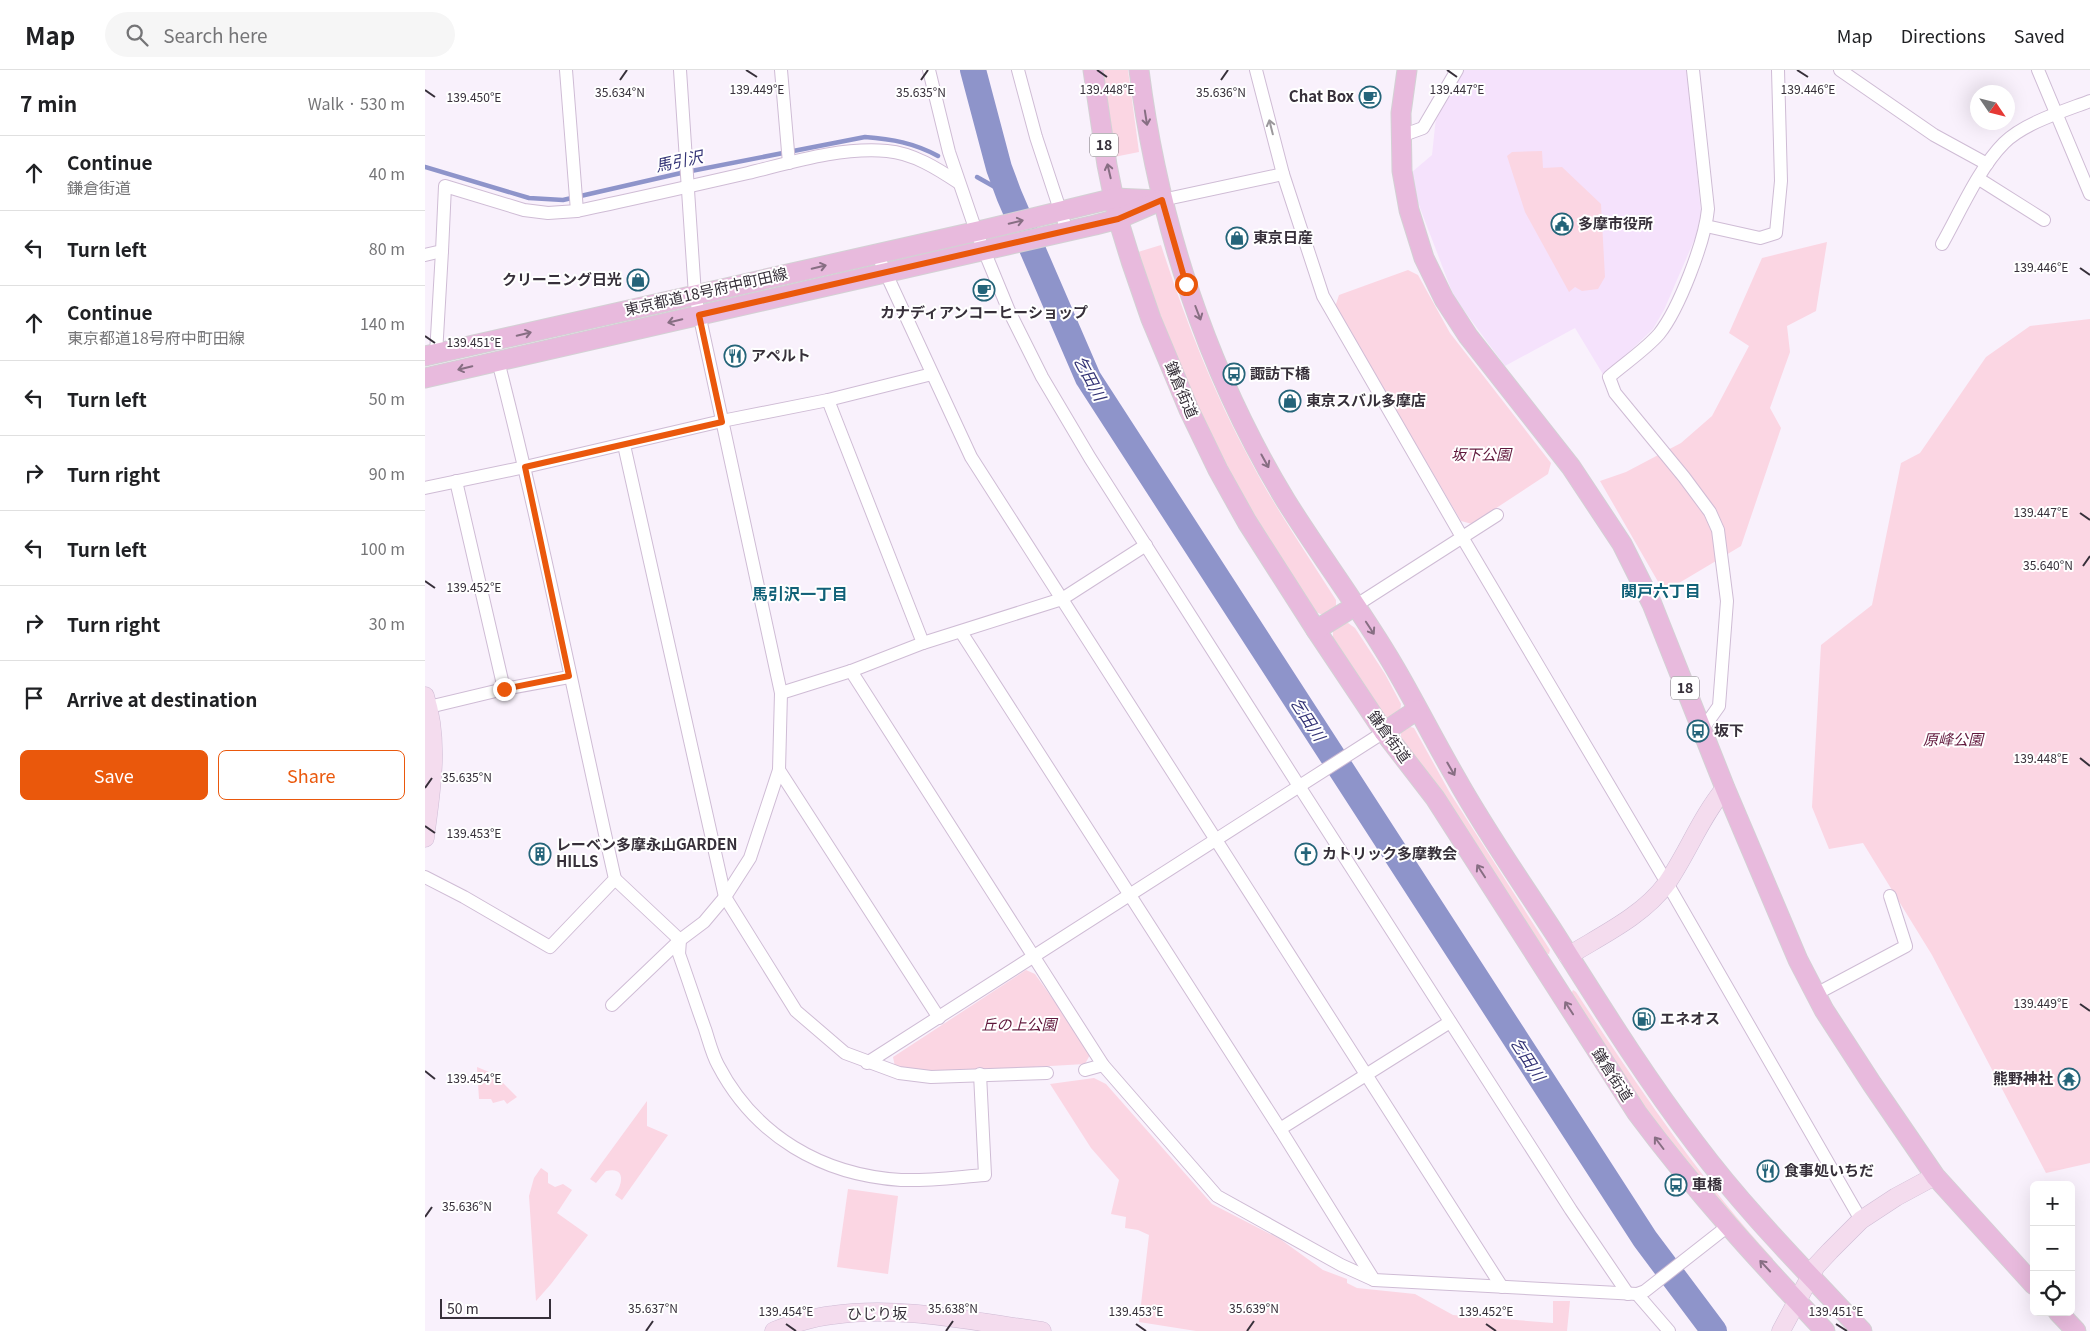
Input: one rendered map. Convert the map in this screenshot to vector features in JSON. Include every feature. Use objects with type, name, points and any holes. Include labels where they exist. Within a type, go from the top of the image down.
[{"type":"main road","name":"鎌倉街道","points":[[1093,70],[1107,166],[1118,219],[1151,319],[1189,410],[1247,522],[1384,732],[1435,798],[1637,1113],[1675,1163],[1728,1226],[1825,1331]]},
{"type":"main road","name":"鎌倉街道","points":[[1139,70],[1150,146],[1162,200],[1186,284],[1239,413],[1286,499],[1395,668],[1459,783],[1632,1055],[1692,1140],[1748,1208],[1862,1331]]},
{"type":"main road","name":"18","points":[[1407,70],[1401,113],[1402,171],[1409,210],[1424,258],[1444,298],[1468,336],[1571,467],[1622,544],[1652,604],[1725,788],[1798,960],[1816,994],[1871,1084],[1935,1176],[2030,1281]]},
{"type":"main road","name":"東京都道18号府中町田線","points":[[431,355],[1115,198],[1162,200]]},
{"type":"main road","name":"東京都道18号府中町田線","points":[[425,378],[1118,219],[1162,200]]},
{"type":"main road","points":[[1316,630],[1355,606]]},
{"type":"main road","points":[[1384,732],[1417,710]]},
{"type":"main road","points":[[1545,971],[1568,956]]},
{"type":"main road","points":[[2063,1316],[2076,1331]]},
{"type":"street","points":[[566,70],[576,208]]},
{"type":"street","points":[[613,1005],[680,940],[704,922],[725,897],[750,858],[779,770],[781,693],[695,295],[680,70]]},
{"type":"street","points":[[781,70],[789,161]]},
{"type":"street","points":[[929,70],[946,142],[959,184],[990,249],[1009,311],[1042,377],[1090,458],[1571,1210],[1636,1293],[1669,1331]]},
{"type":"street","points":[[1018,70],[1036,137],[1058,233]]},
{"type":"street","points":[[1256,70],[1283,174],[1323,296],[1667,883],[1861,1220]]},
{"type":"street","points":[[1401,136],[1423,128],[1457,70]]},
{"type":"street","points":[[1693,70],[1708,209],[1706,226],[1675,309],[1658,335],[1609,377],[1615,393],[1685,477],[1710,512],[1718,530],[1727,602],[1719,706],[1702,730]]},
{"type":"street","points":[[1706,226],[1760,238],[1776,233],[1781,181],[1778,70]]},
{"type":"street","points":[[1840,70],[1934,135],[1987,164]]},
{"type":"street","points":[[2038,70],[2090,194]]},
{"type":"street","points":[[1942,244],[1987,164],[2005,142],[2024,129],[2090,101]]},
{"type":"street","points":[[431,355],[442,252],[445,186],[524,210],[547,213],[789,161],[843,152],[889,151],[937,168],[959,184]]},
{"type":"street","points":[[1162,200],[1283,174]]},
{"type":"street","points":[[1979,179],[2044,220]]},
{"type":"street","points":[[425,255],[442,252]]},
{"type":"street","points":[[877,254],[971,457],[1365,1076],[1502,1287]]},
{"type":"street","points":[[498,361],[525,467],[569,676],[615,879],[680,940]]},
{"type":"street","points":[[425,488],[828,400],[932,374]]},
{"type":"street","points":[[828,400],[923,643]]},
{"type":"street","points":[[624,445],[725,897],[796,1012],[845,1053],[867,1063],[899,1073],[931,1077],[1047,1073]]},
{"type":"street","points":[[456,481],[504,689]]},
{"type":"street","points":[[1355,606],[1497,515]]},
{"type":"street","points":[[781,693],[851,671],[923,643],[1061,598],[1146,545]]},
{"type":"street","points":[[961,632],[1374,1280]]},
{"type":"street","points":[[851,671],[1103,1065],[1217,1196],[1341,1265],[1374,1280],[1636,1293],[1689,1258],[1728,1226]]},
{"type":"street","points":[[425,838],[434,765],[432,729],[426,704],[569,676]]},
{"type":"street","points":[[867,1063],[1384,732]]},
{"type":"street","points":[[779,770],[939,1018]]},
{"type":"street","points":[[1568,956],[1637,912],[1653,899],[1667,883],[1709,808],[1725,788]]},
{"type":"street","points":[[425,877],[464,897],[550,947],[615,879]]},
{"type":"street","points":[[1816,994],[1906,946],[1890,896]]},
{"type":"street","points":[[680,940],[679,954],[717,1064],[742,1103],[773,1134],[812,1159],[852,1173],[877,1178],[904,1180],[985,1175],[980,1074]]},
{"type":"street","points":[[1280,1130],[1450,1022]]},
{"type":"street","points":[[1085,1070],[1103,1065]]},
{"type":"street","points":[[1781,1331],[1798,1302],[1810,1275],[1821,1259],[1861,1220],[1896,1197],[1935,1176]]},
{"type":"street","name":"ひじり坂","points":[[774,1331],[832,1315],[868,1312],[905,1313],[1042,1331]]},
{"type":"shaded area","name":"多摩市役所","points":[[1463,70],[1687,70],[1701,213],[1696,236],[1664,310],[1653,329],[1604,376],[1575,328],[1505,366],[1454,297],[1417,200],[1412,172],[1432,155],[1436,117]]},
{"type":"green space","points":[[1102,70],[1128,70],[1139,152],[1114,157]]},
{"type":"green space","points":[[1542,151],[1543,168],[1562,167],[1601,204],[1605,277],[1598,289],[1582,291],[1575,287],[1569,292],[1525,212],[1507,156],[1512,152]]},
{"type":"green space","points":[[1827,242],[1816,311],[1787,326],[1790,352],[1770,408],[1781,428],[1741,546],[1664,592],[1600,481],[1626,472],[1681,443],[1712,416],[1749,346],[1729,333],[1762,258]]},
{"type":"green space","points":[[1161,245],[1201,355],[1224,408],[1270,496],[1336,600],[1336,607],[1323,615],[1316,612],[1247,504],[1226,467],[1188,388],[1138,252]]},
{"type":"green space","name":"坂下公園","points":[[1408,270],[1418,275],[1450,333],[1551,463],[1548,474],[1472,524],[1461,521],[1335,307],[1339,295]]},
{"type":"green space","name":"原峰公園","points":[[2090,319],[2090,1163],[2046,1173],[1932,955],[1863,843],[1829,849],[1812,807],[1821,645],[1872,605],[1901,463],[1920,453],[1986,357],[2030,326]]},
{"type":"green space","points":[[1348,623],[1355,628],[1385,674],[1401,704],[1400,712],[1393,718],[1385,717],[1333,640],[1333,630],[1338,624]]},
{"type":"green space","points":[[1407,726],[1414,728],[1450,793],[1550,950],[1549,954],[1544,953],[1443,795],[1401,737],[1401,730]]},
{"type":"green space","name":"丘の上公園","points":[[1026,970],[1035,974],[1091,1053],[1085,1064],[928,1073],[895,1067],[893,1057]]},
{"type":"green space","points":[[1573,990],[1669,1130],[1719,1196],[1773,1259],[1770,1262],[1711,1196],[1647,1113],[1571,994]]},
{"type":"green space","points":[[477,1067],[494,1074],[517,1097],[507,1104],[504,1100],[493,1103],[491,1099],[479,1099]]},
{"type":"green space","points":[[1094,1078],[1106,1084],[1212,1204],[1280,1239],[1323,1270],[1347,1279],[1347,1283],[1357,1288],[1415,1294],[1453,1315],[1553,1323],[1553,1301],[1570,1301],[1567,1331],[1196,1331],[1139,1322],[1149,1235],[1138,1230],[1125,1228],[1126,1217],[1111,1214],[1119,1180],[1091,1148],[1050,1084]]},
{"type":"green space","points":[[647,1101],[647,1126],[668,1135],[622,1200],[615,1195],[621,1181],[620,1173],[617,1171],[606,1171],[596,1183],[590,1179]]},
{"type":"green space","points":[[541,1168],[548,1173],[548,1183],[555,1187],[563,1184],[572,1190],[557,1213],[588,1235],[536,1301],[529,1196],[534,1178]]},
{"type":"green space","points":[[848,1189],[898,1196],[888,1274],[837,1267]]},
{"type":"waterway","name":"乞田川","points":[[973,70],[999,168],[1009,195],[1088,378],[1645,1239],[1714,1331]]},
{"type":"waterway","name":"馬引沢","points":[[425,167],[529,198],[563,200],[681,173],[865,137],[903,142],[938,156]]},
{"type":"waterway","name":"馬引沢","points":[[977,177],[1009,195]]},
{"type":"place","name":"Chat Box","points":[[1370,97]]},
{"type":"place","name":"多摩市役所","points":[[1562,224]]},
{"type":"place","name":"東京日産","points":[[1237,238]]},
{"type":"place","name":"クリーニング日光","points":[[638,280]]},
{"type":"place","name":"カナディアンコーヒーショップ","points":[[984,290]]},
{"type":"place","name":"アペルト","points":[[735,356]]},
{"type":"place","name":"諏訪下橋","points":[[1234,374]]},
{"type":"place","name":"東京スバル多摩店","points":[[1290,401]]},
{"type":"place","name":"坂下","points":[[1698,731]]},
{"type":"place","name":"レーベン多摩永山GARDEN HILLS","points":[[540,854]]},
{"type":"place","name":"カトリック多摩教会","points":[[1306,854]]},
{"type":"place","name":"エネオス","points":[[1644,1019]]},
{"type":"place","name":"熊野神社","points":[[2069,1079]]},
{"type":"place","name":"食事処いちだ","points":[[1768,1171]]},
{"type":"place","name":"車橋","points":[[1676,1185]]},
{"type":"district","name":"関戸六丁目","points":[[1661,591]]},
{"type":"district","name":"馬引沢一丁目","points":[[800,594]]},
{"type":"route","points":[[504,689],[569,676],[525,467],[722,422],[699,315],[1118,219],[1162,200],[1186,284]]}]
